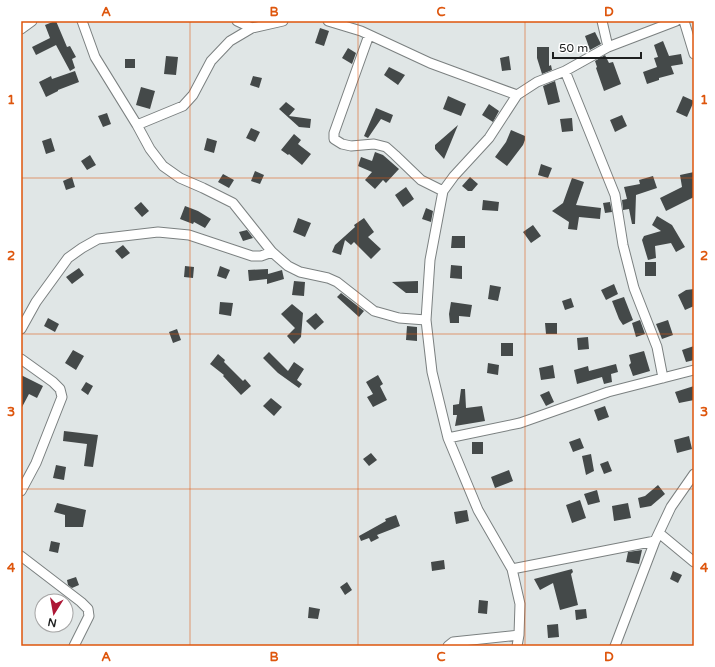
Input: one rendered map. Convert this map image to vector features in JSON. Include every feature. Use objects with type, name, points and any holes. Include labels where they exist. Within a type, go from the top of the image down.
[{"type":"street","points":[[21,29],[32,21]]},
{"type":"street","points":[[82,21],[95,57],[150,149],[163,166],[180,178],[204,188],[233,204],[272,252],[288,266],[300,272],[328,278],[337,282],[374,311],[399,318],[426,320]]},
{"type":"street","points":[[237,21],[252,28]]},
{"type":"street","points":[[137,125],[183,106],[193,95],[211,61],[230,41],[252,28],[283,21]]},
{"type":"street","points":[[328,21],[365,33],[430,63],[517,95]]},
{"type":"street","points":[[362,21],[365,33],[334,133],[334,139],[342,144],[351,146],[374,144],[386,147],[421,180],[443,191]]},
{"type":"street","points":[[602,21],[608,48]]},
{"type":"street","points":[[517,646],[519,635],[520,604],[512,569],[478,510],[448,438],[432,372],[426,320],[430,260],[443,191],[454,176],[489,138],[517,95],[538,82],[565,71],[608,48],[676,21]]},
{"type":"street","points":[[684,21],[694,54]]},
{"type":"street","points":[[565,71],[615,195],[634,288],[656,347],[663,378]]},
{"type":"street","points":[[22,324],[68,258],[98,239],[158,232],[189,235],[252,256],[261,256],[272,252]]},
{"type":"street","points":[[21,359],[53,382],[60,389],[62,397],[36,463],[21,491]]},
{"type":"street","points":[[448,438],[520,423],[608,392],[694,370]]},
{"type":"street","points":[[615,646],[657,537],[671,507],[694,474]]},
{"type":"street","points":[[512,569],[657,537],[694,562]]},
{"type":"street","points":[[21,556],[88,609],[89,616],[74,646]]},
{"type":"street","points":[[448,646],[453,642],[519,635]]},
{"type":"building","points":[[55,21],[67,47],[70,46],[76,57],[72,59],[75,68],[70,71],[56,45],[36,55],[32,47],[50,38],[45,25]]},
{"type":"building","points":[[320,28],[329,31],[324,46],[315,43]]},
{"type":"building","points":[[595,32],[601,44],[590,50],[585,36]]},
{"type":"building","points":[[663,41],[669,56],[681,54],[683,64],[671,66],[674,74],[659,78],[659,80],[647,84],[643,72],[657,67],[654,58],[658,57],[654,45]]},
{"type":"building","points":[[537,47],[549,47],[549,66],[551,65],[552,70],[542,74],[537,58]]},
{"type":"building","points":[[348,48],[356,53],[352,64],[342,58]]},
{"type":"building","points":[[605,55],[609,63],[613,62],[621,84],[604,91],[595,61]]},
{"type":"building","points":[[166,56],[178,57],[176,75],[164,74]]},
{"type":"building","points":[[509,56],[511,70],[502,71],[500,58]]},
{"type":"building","points":[[125,59],[135,59],[135,68],[125,68]]},
{"type":"building","points":[[389,67],[405,75],[398,85],[384,75]]},
{"type":"building","points":[[75,71],[79,82],[58,90],[46,97],[39,82],[51,76],[52,79]]},
{"type":"building","points":[[253,76],[262,78],[259,88],[250,85]]},
{"type":"building","points":[[555,81],[560,102],[548,105],[543,86]]},
{"type":"building","points":[[141,87],[155,91],[150,109],[136,105]]},
{"type":"building","points":[[448,96],[466,104],[461,116],[443,109]]},
{"type":"building","points":[[683,96],[694,101],[687,117],[676,112]]},
{"type":"building","points":[[286,102],[295,109],[289,116],[311,119],[310,128],[299,127],[279,109]]},
{"type":"building","points":[[489,104],[499,111],[493,122],[482,115]]},
{"type":"building","points":[[376,108],[393,115],[390,123],[381,119],[368,138],[364,136]]},
{"type":"building","points":[[107,113],[111,124],[103,127],[98,116]]},
{"type":"building","points":[[622,115],[627,126],[615,132],[610,120]]},
{"type":"building","points":[[572,118],[573,131],[562,132],[560,119]]},
{"type":"building","points":[[458,125],[444,159],[435,149],[435,145]]},
{"type":"building","points":[[251,128],[260,132],[255,142],[246,138]]},
{"type":"building","points":[[511,130],[525,136],[525,140],[523,145],[507,166],[495,157],[506,142]]},
{"type":"building","points":[[294,134],[301,140],[298,144],[311,154],[302,165],[289,154],[288,155],[281,150]]},
{"type":"building","points":[[51,138],[55,151],[46,154],[42,141]]},
{"type":"building","points":[[207,138],[217,141],[214,153],[204,150]]},
{"type":"building","points":[[375,152],[383,155],[399,169],[386,183],[383,180],[375,189],[365,180],[372,172],[358,166],[361,157],[372,161]]},
{"type":"building","points":[[90,155],[96,165],[87,170],[81,161]]},
{"type":"building","points":[[541,164],[552,168],[548,178],[538,175]]},
{"type":"building","points":[[255,171],[264,175],[260,184],[251,181]]},
{"type":"building","points":[[694,172],[694,197],[666,211],[660,198],[682,187],[680,175]]},
{"type":"building","points":[[223,174],[234,180],[229,188],[218,182]]},
{"type":"building","points":[[653,176],[657,188],[636,195],[635,224],[632,224],[629,209],[623,210],[622,200],[627,199],[624,187],[640,184],[639,180]]},
{"type":"building","points":[[72,177],[75,187],[66,190],[63,181]]},
{"type":"building","points":[[470,177],[478,184],[472,191],[468,191],[462,186]]},
{"type":"building","points":[[572,178],[584,182],[576,205],[601,208],[600,219],[579,217],[577,230],[568,229],[569,222],[552,211],[563,203]]},
{"type":"building","points":[[406,187],[414,199],[403,207],[395,195]]},
{"type":"building","points":[[483,200],[499,202],[498,211],[482,210]]},
{"type":"building","points":[[141,202],[149,211],[142,217],[134,208]]},
{"type":"building","points":[[610,202],[612,212],[605,213],[603,203]]},
{"type":"building","points":[[185,206],[198,211],[211,219],[205,228],[194,222],[193,224],[180,219]]},
{"type":"building","points":[[426,208],[433,211],[431,222],[422,219]]},
{"type":"building","points":[[657,216],[672,225],[685,247],[676,252],[671,243],[655,246],[656,258],[648,260],[642,240],[644,236],[661,231],[652,225]]},
{"type":"building","points":[[298,218],[311,223],[305,237],[293,232]]},
{"type":"building","points":[[364,218],[374,232],[368,237],[381,249],[371,259],[354,242],[351,245],[345,240],[341,255],[332,252],[335,245],[355,227],[354,225]]},
{"type":"building","points":[[533,225],[541,236],[531,243],[523,232]]},
{"type":"building","points":[[247,230],[253,238],[243,241],[239,232]]},
{"type":"building","points":[[452,236],[465,236],[465,248],[451,248]]},
{"type":"building","points":[[123,245],[130,253],[122,259],[115,251]]},
{"type":"building","points":[[645,262],[656,262],[656,276],[645,276]]},
{"type":"building","points":[[451,265],[462,266],[462,279],[450,278]]},
{"type":"building","points":[[185,266],[194,267],[193,278],[184,277]]},
{"type":"building","points":[[220,266],[230,270],[226,279],[217,276]]},
{"type":"building","points":[[79,268],[84,275],[72,284],[66,277]]},
{"type":"building","points":[[268,269],[268,274],[282,270],[284,279],[267,284],[267,279],[249,281],[248,270]]},
{"type":"building","points":[[294,281],[305,282],[304,296],[292,295]]},
{"type":"building","points":[[418,281],[418,293],[406,293],[392,282]]},
{"type":"building","points":[[614,284],[618,294],[606,300],[601,290]]},
{"type":"building","points":[[490,285],[501,287],[498,301],[488,299]]},
{"type":"building","points":[[694,289],[694,306],[685,310],[678,295],[686,290]]},
{"type":"building","points":[[341,293],[364,311],[359,317],[337,297]]},
{"type":"building","points":[[624,297],[633,320],[623,325],[612,301]]},
{"type":"building","points":[[571,298],[574,307],[565,310],[562,301]]},
{"type":"building","points":[[220,302],[233,303],[231,316],[219,314]]},
{"type":"building","points":[[451,302],[472,305],[470,317],[459,316],[459,323],[450,323],[449,314]]},
{"type":"building","points":[[292,304],[303,313],[301,337],[294,344],[287,336],[295,328],[281,314]]},
{"type":"building","points":[[316,313],[324,322],[315,330],[306,321]]},
{"type":"building","points":[[48,318],[59,324],[55,332],[44,326]]},
{"type":"building","points":[[640,320],[645,334],[636,337],[632,323]]},
{"type":"building","points":[[668,320],[673,335],[662,339],[656,324]]},
{"type":"building","points":[[545,323],[557,323],[557,334],[546,334]]},
{"type":"building","points":[[407,326],[417,327],[417,341],[406,340]]},
{"type":"building","points":[[177,329],[181,340],[173,343],[169,332]]},
{"type":"building","points":[[588,337],[589,349],[578,350],[577,338]]},
{"type":"building","points":[[501,343],[513,343],[513,356],[501,356]]},
{"type":"building","points":[[694,346],[694,360],[686,362],[682,350]]},
{"type":"building","points":[[73,350],[84,356],[76,370],[65,363]]},
{"type":"building","points":[[644,351],[650,371],[633,376],[629,365],[631,363],[629,355]]},
{"type":"building","points":[[269,352],[288,371],[294,362],[304,369],[297,380],[302,384],[299,388],[278,373],[263,358]]},
{"type":"building","points":[[218,354],[243,381],[245,379],[251,386],[241,395],[223,376],[224,375],[210,364]]},
{"type":"building","points":[[488,363],[499,365],[498,375],[487,373]]},
{"type":"building","points":[[616,364],[618,372],[611,374],[612,382],[604,384],[602,377],[577,384],[574,370],[588,366],[589,371]]},
{"type":"building","points":[[553,365],[555,378],[541,380],[539,368]]},
{"type":"building","points":[[21,375],[43,386],[37,398],[29,394],[21,409]]},
{"type":"building","points":[[378,375],[383,384],[380,386],[387,400],[373,407],[367,397],[373,394],[366,382]]},
{"type":"building","points":[[86,382],[93,386],[88,395],[81,390]]},
{"type":"building","points":[[694,386],[694,400],[679,403],[675,392]]},
{"type":"building","points":[[461,389],[465,389],[466,408],[482,406],[485,421],[455,426],[457,415],[453,415],[453,405],[459,404]]},
{"type":"building","points":[[549,391],[554,402],[546,406],[540,395]]},
{"type":"building","points":[[271,398],[282,407],[274,416],[263,406]]},
{"type":"building","points":[[605,406],[609,417],[598,421],[594,410]]},
{"type":"building","points":[[64,431],[98,435],[93,467],[84,466],[87,444],[63,441]]},
{"type":"building","points":[[689,436],[692,449],[677,453],[674,440]]},
{"type":"building","points":[[580,438],[584,448],[573,452],[569,442]]},
{"type":"building","points":[[472,442],[483,442],[483,454],[472,454]]},
{"type":"building","points":[[371,453],[377,460],[369,466],[363,459]]},
{"type":"building","points":[[591,454],[594,471],[586,475],[582,456]]},
{"type":"building","points":[[608,461],[612,471],[604,474],[600,464]]},
{"type":"building","points":[[56,465],[66,467],[64,480],[53,478]]},
{"type":"building","points":[[509,470],[513,481],[495,488],[491,477]]},
{"type":"building","points":[[658,485],[665,494],[651,506],[640,508],[638,498],[645,496]]},
{"type":"building","points":[[597,490],[600,502],[588,505],[584,494]]},
{"type":"building","points":[[580,500],[586,518],[572,523],[566,505]]},
{"type":"building","points":[[57,503],[86,510],[83,527],[65,527],[65,515],[54,512]]},
{"type":"building","points":[[628,503],[631,518],[614,521],[612,506]]},
{"type":"building","points":[[467,510],[469,521],[456,524],[454,512]]},
{"type":"building","points":[[396,515],[400,526],[377,535],[379,538],[371,542],[369,538],[361,541],[359,536],[386,521],[385,519]]},
{"type":"building","points":[[51,541],[60,543],[58,553],[49,551]]},
{"type":"building","points":[[642,550],[639,564],[626,562],[628,552]]},
{"type":"building","points":[[444,560],[445,569],[432,571],[431,562]]},
{"type":"building","points":[[572,569],[573,572],[571,574],[578,605],[560,610],[553,583],[540,590],[534,579]]},
{"type":"building","points":[[673,571],[682,575],[678,583],[670,579]]},
{"type":"building","points":[[76,577],[79,585],[72,588],[68,585],[67,580]]},
{"type":"building","points":[[347,582],[352,590],[345,595],[340,587]]},
{"type":"building","points":[[479,600],[488,601],[487,614],[478,613]]},
{"type":"building","points":[[309,607],[320,609],[318,619],[308,618]]},
{"type":"building","points":[[586,609],[587,618],[576,620],[575,610]]},
{"type":"building","points":[[558,624],[559,637],[548,638],[547,625]]}]
